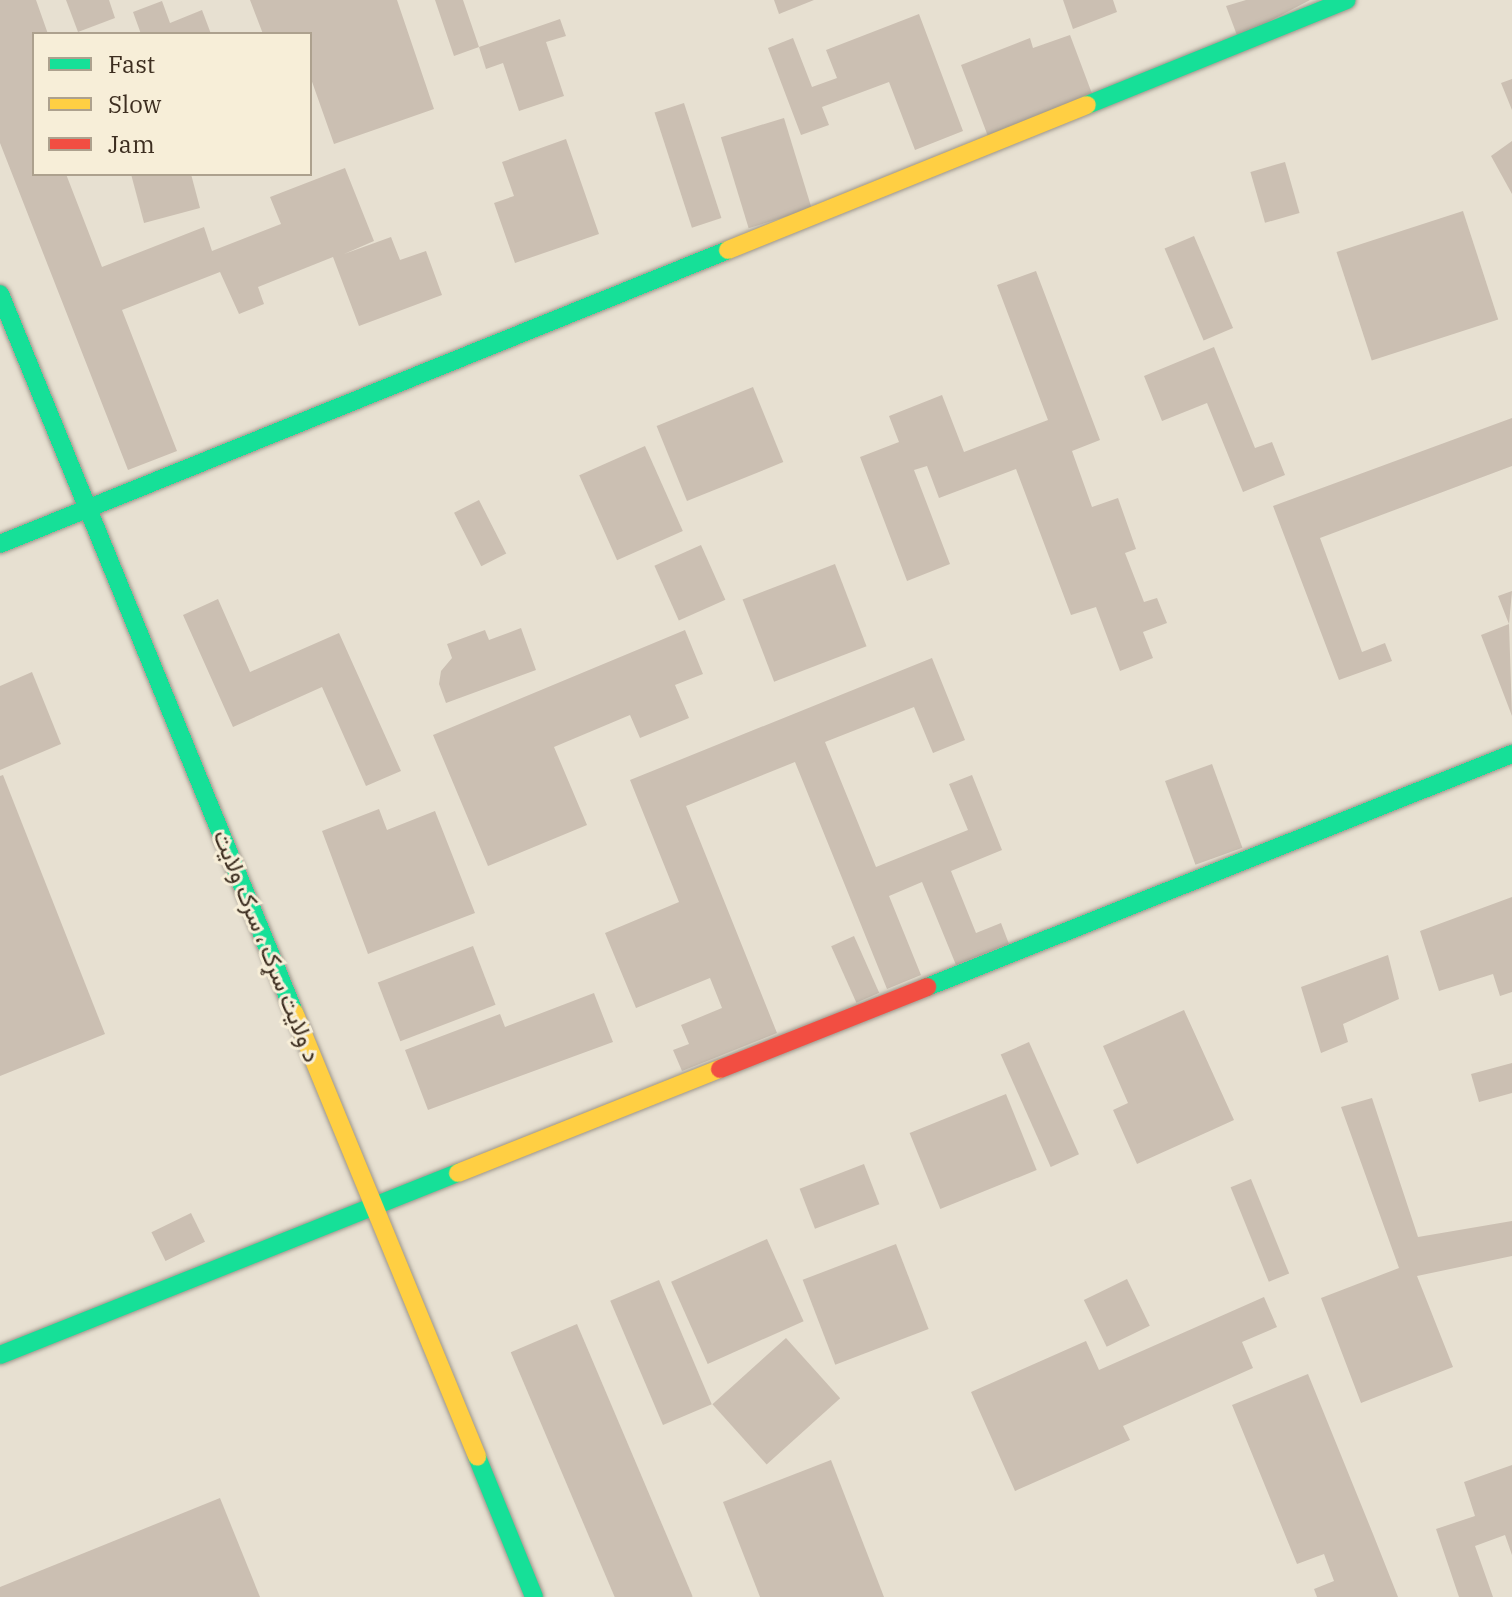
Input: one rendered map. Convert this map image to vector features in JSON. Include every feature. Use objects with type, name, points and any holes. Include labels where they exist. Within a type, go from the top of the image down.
[{"type":"street","points":[[0,544],[1347,0]]},
{"type":"street","name":"د ولایت سړک ، سرک ولایت","points":[[0,294],[534,1597]]},
{"type":"street","points":[[0,1355],[1512,754]]},
{"type":"building","points":[[0,0],[36,0],[47,32],[32,32],[32,176],[67,176],[102,267],[204,227],[212,251],[281,224],[270,197],[345,168],[374,241],[344,254],[391,237],[400,260],[426,251],[442,295],[359,326],[333,257],[258,287],[264,304],[239,314],[220,272],[122,310],[177,451],[128,470],[0,143]]},
{"type":"building","points":[[66,0],[109,0],[115,18],[78,32]]},
{"type":"building","points":[[250,0],[397,0],[434,109],[334,144],[312,82],[312,32],[262,32]]},
{"type":"building","points":[[435,0],[463,0],[479,47],[454,56]]},
{"type":"building","points":[[774,0],[814,0],[779,14]]},
{"type":"building","points":[[1063,0],[1113,0],[1117,12],[1073,29]]},
{"type":"building","points":[[1246,0],[1310,0],[1238,38],[1226,6]]},
{"type":"building","points":[[162,1],[170,23],[202,10],[210,32],[140,32],[133,12]]},
{"type":"building","points":[[919,14],[963,131],[915,150],[889,82],[822,107],[829,125],[801,135],[768,48],[793,38],[812,87],[837,78],[826,50]]},
{"type":"building","points":[[560,19],[566,36],[546,42],[564,96],[519,111],[503,63],[486,69],[479,47]]},
{"type":"building","points":[[1070,35],[1094,99],[989,139],[961,65],[1030,38],[1033,48]]},
{"type":"building","points":[[1512,79],[1512,110],[1501,83]]},
{"type":"building","points":[[684,103],[721,218],[692,228],[655,113]]},
{"type":"building","points":[[784,118],[812,209],[749,228],[721,137]]},
{"type":"building","points":[[566,139],[599,234],[515,263],[494,203],[514,196],[502,162]]},
{"type":"building","points":[[1512,141],[1512,194],[1491,156]]},
{"type":"building","points":[[1285,162],[1300,213],[1265,223],[1250,172]]},
{"type":"building","points":[[132,176],[192,176],[200,208],[144,223]]},
{"type":"building","points":[[1463,211],[1498,319],[1372,361],[1337,252]]},
{"type":"building","points":[[1194,236],[1233,328],[1204,341],[1165,249]]},
{"type":"building","points":[[1036,271],[1100,440],[1072,451],[1092,507],[1118,498],[1136,549],[1125,553],[1144,602],[1157,598],[1167,623],[1143,632],[1153,658],[1120,671],[1096,607],[1071,615],[1016,469],[939,498],[927,466],[914,470],[950,564],[907,581],[860,457],[899,442],[889,416],[942,395],[964,452],[1048,420],[997,285]]},
{"type":"building","points":[[1214,347],[1255,448],[1272,442],[1285,475],[1243,492],[1207,403],[1162,421],[1144,376]]},
{"type":"building","points":[[753,387],[783,462],[687,501],[657,426]]},
{"type":"building","points":[[1512,418],[1512,466],[1320,538],[1362,652],[1385,643],[1392,661],[1339,680],[1273,506]]},
{"type":"building","points":[[645,446],[683,531],[617,560],[579,475]]},
{"type":"building","points":[[479,500],[506,553],[481,566],[454,513]]},
{"type":"building","points":[[701,545],[725,600],[679,621],[654,566]]},
{"type":"building","points":[[835,564],[867,646],[774,682],[743,599]]},
{"type":"building","points":[[1512,591],[1509,624],[1498,596]]},
{"type":"building","points":[[218,599],[250,672],[339,633],[401,771],[366,786],[322,687],[233,727],[183,615]]},
{"type":"building","points":[[1509,624],[1512,716],[1481,635]]},
{"type":"building","points":[[521,628],[536,670],[446,703],[439,684],[441,671],[452,658],[447,644],[485,630],[489,640]]},
{"type":"building","points":[[685,630],[703,674],[675,685],[689,718],[640,738],[630,715],[554,747],[587,825],[488,866],[433,735]]},
{"type":"building","points":[[932,658],[965,740],[933,753],[914,707],[825,742],[876,867],[968,830],[949,784],[972,775],[1002,850],[951,871],[976,933],[1001,923],[1009,944],[956,965],[922,882],[889,896],[921,975],[887,989],[795,762],[686,806],[777,1033],[682,1071],[673,1050],[689,1044],[681,1025],[722,1008],[710,978],[636,1008],[605,933],[679,902],[630,780]]},
{"type":"building","points":[[32,672],[61,744],[0,770],[0,686]]},
{"type":"building","points":[[1212,764],[1242,848],[1195,865],[1165,781]]},
{"type":"building","points":[[3,775],[105,1034],[0,1076],[0,776]]},
{"type":"building","points":[[379,809],[387,830],[435,811],[475,913],[368,954],[322,831]]},
{"type":"building","points":[[1512,897],[1512,992],[1500,996],[1493,974],[1439,991],[1420,931]]},
{"type":"building","points":[[854,936],[879,993],[856,1003],[831,946]]},
{"type":"building","points":[[473,946],[496,1005],[400,1041],[378,983]]},
{"type":"building","points":[[1388,955],[1399,999],[1343,1024],[1348,1042],[1321,1053],[1301,987]]},
{"type":"building","points":[[594,993],[613,1042],[428,1110],[405,1050],[500,1014],[505,1027]]},
{"type":"building","points":[[1184,1010],[1234,1120],[1137,1164],[1113,1110],[1128,1103],[1103,1046]]},
{"type":"building","points":[[1029,1042],[1079,1154],[1051,1167],[1001,1055]]},
{"type":"building","points":[[1512,1063],[1512,1093],[1479,1102],[1471,1074]]},
{"type":"building","points":[[1006,1094],[1037,1170],[940,1209],[910,1133]]},
{"type":"building","points":[[1372,1098],[1418,1237],[1512,1221],[1512,1256],[1417,1276],[1453,1367],[1361,1403],[1321,1298],[1399,1268],[1341,1107]]},
{"type":"building","points":[[864,1164],[879,1204],[815,1229],[800,1189]]},
{"type":"building","points":[[1251,1179],[1289,1274],[1269,1282],[1231,1187]]},
{"type":"building","points":[[191,1213],[205,1242],[165,1261],[151,1232]]},
{"type":"building","points":[[767,1239],[804,1321],[708,1364],[671,1282]]},
{"type":"building","points":[[896,1244],[929,1329],[835,1365],[803,1280]]},
{"type":"building","points":[[1127,1279],[1150,1326],[1107,1347],[1084,1300]]},
{"type":"building","points":[[659,1280],[712,1404],[663,1425],[610,1301]]},
{"type":"building","points":[[1264,1297],[1277,1327],[1242,1342],[1253,1368],[1123,1426],[1130,1440],[1015,1491],[971,1392],[1086,1341],[1099,1370]]},
{"type":"building","points":[[577,1324],[693,1596],[615,1597],[511,1352]]},
{"type":"building","points":[[786,1338],[840,1398],[767,1464],[712,1404]]},
{"type":"building","points":[[1308,1374],[1398,1597],[1317,1597],[1314,1589],[1334,1581],[1324,1554],[1297,1564],[1232,1405]]},
{"type":"building","points":[[831,1460],[884,1597],[760,1597],[723,1502]]},
{"type":"building","points":[[1512,1465],[1512,1555],[1505,1535],[1475,1546],[1493,1597],[1459,1597],[1436,1529],[1475,1516],[1464,1482]]},
{"type":"building","points":[[220,1498],[260,1597],[0,1597],[0,1587]]},
{"type":"traffic: fast","points":[[1087,105],[1347,0]]},
{"type":"traffic: fast","points":[[0,544],[728,250]]},
{"type":"traffic: fast","points":[[0,294],[294,1012]]},
{"type":"traffic: fast","points":[[927,987],[1512,754]]},
{"type":"traffic: fast","points":[[0,1355],[458,1173]]},
{"type":"traffic: fast","points":[[477,1457],[534,1597]]},
{"type":"traffic: slow","points":[[728,250],[1087,105]]},
{"type":"traffic: slow","points":[[294,1012],[477,1457]]},
{"type":"traffic: slow","points":[[458,1173],[720,1069]]},
{"type":"traffic: jam","points":[[720,1069],[927,987]]}]
